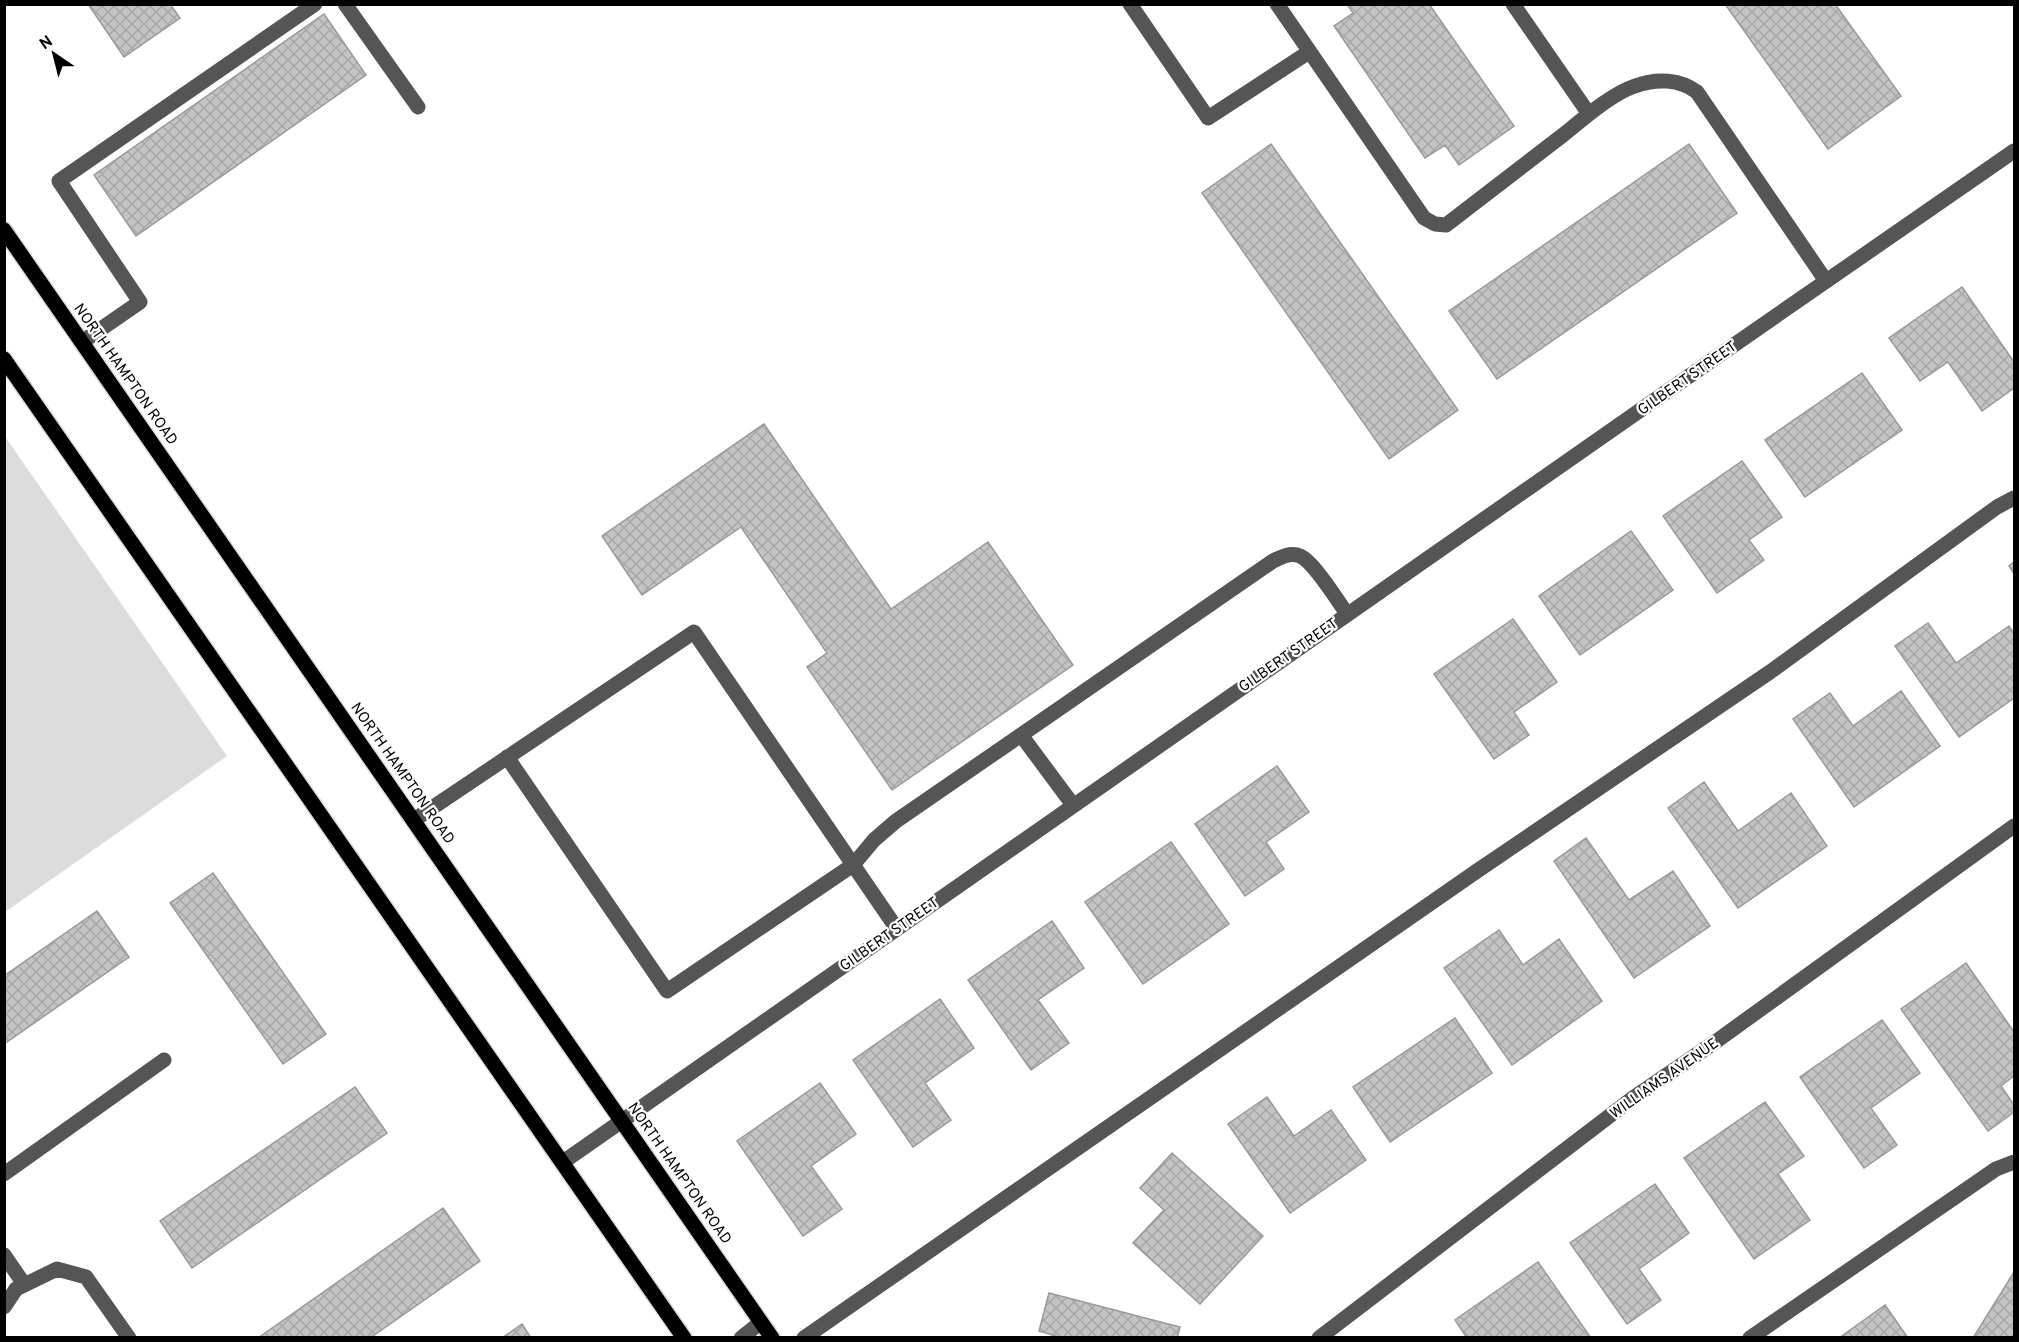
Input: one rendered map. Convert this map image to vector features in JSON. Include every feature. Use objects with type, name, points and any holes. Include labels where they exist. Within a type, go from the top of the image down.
[{"type":"main road","name":"NORTH HAMPTON ROAD","points":[[4,230],[772,1338]]},
{"type":"main road","points":[[4,359],[684,1338]]},
{"type":"street","points":[[82,342],[140,302],[59,181],[315,4]]},
{"type":"street","points":[[345,4],[418,106]]},
{"type":"street","points":[[1130,4],[1208,117],[1309,52]]},
{"type":"street","points":[[1277,4],[1424,218],[1435,224],[1446,225],[1589,114],[1634,86],[1654,81],[1671,81],[1687,85],[1696,92],[1826,281]]},
{"type":"street","points":[[1513,4],[1589,114]]},
{"type":"street","name":"GILBERT STREET","points":[[562,1162],[2014,151]]},
{"type":"street","points":[[804,1338],[1429,904],[1770,672],[1997,507],[2014,498]]},
{"type":"street","points":[[507,758],[667,990],[853,865],[874,840],[896,821],[1273,561],[1285,555],[1299,555],[1310,563],[1347,614]]},
{"type":"street","points":[[414,820],[694,632],[897,929]]},
{"type":"street","points":[[1021,735],[1073,806]]},
{"type":"street","name":"WILLIAMS AVENUE","points":[[1319,1338],[1633,1098],[1718,1040],[2014,826]]},
{"type":"street","points":[[4,1174],[164,1060]]},
{"type":"street","points":[[1750,1338],[1996,1169],[2014,1162]]},
{"type":"street","points":[[4,1255],[24,1284]]},
{"type":"street","points":[[4,1307],[16,1288],[57,1269],[86,1277],[129,1338]]},
{"type":"street","points":[[741,1338],[761,1322]]},
{"type":"shaded area","points":[[4,435],[227,756],[5,912],[4,912]]},
{"type":"building","points":[[88,4],[170,4],[180,18],[124,57]]},
{"type":"building","points":[[1347,4],[1429,4],[1514,126],[1459,165],[1445,145],[1425,158],[1334,26],[1353,13]]},
{"type":"building","points":[[1725,4],[1835,4],[1901,96],[1828,149]]},
{"type":"building","points":[[324,14],[366,75],[136,236],[94,175]]},
{"type":"building","points":[[1271,144],[1458,410],[1389,459],[1202,193]]},
{"type":"building","points":[[1689,144],[1737,213],[1497,379],[1449,311]]},
{"type":"building","points":[[1962,287],[2014,362],[2014,388],[1982,411],[1948,362],[1920,381],[1889,338]]},
{"type":"building","points":[[1862,373],[1902,430],[1805,497],[1765,440]]},
{"type":"building","points":[[764,424],[891,609],[988,542],[1073,665],[892,790],[807,667],[827,653],[741,527],[642,595],[602,536]]},
{"type":"building","points":[[1742,461],[1782,517],[1749,540],[1764,560],[1717,593],[1663,516]]},
{"type":"building","points":[[1631,531],[1673,590],[1580,655],[1539,596]]},
{"type":"building","points":[[2014,562],[2014,574],[2009,566]]},
{"type":"building","points":[[1513,619],[1557,682],[1514,712],[1529,735],[1494,759],[1434,674]]},
{"type":"building","points":[[1928,623],[1956,663],[2009,626],[2014,634],[2014,698],[1959,737],[1895,646]]},
{"type":"building","points":[[1901,691],[1940,746],[1854,807],[1793,719],[1830,693],[1853,726]]},
{"type":"building","points":[[1277,766],[1309,812],[1266,842],[1284,869],[1245,896],[1195,824]]},
{"type":"building","points":[[1704,782],[1738,831],[1791,793],[1827,846],[1738,908],[1668,808]]},
{"type":"building","points":[[1586,838],[1629,900],[1673,871],[1710,926],[1634,978],[1554,861]]},
{"type":"building","points":[[1171,842],[1229,924],[1143,984],[1085,902]]},
{"type":"building","points":[[213,873],[326,1034],[283,1064],[170,903]]},
{"type":"building","points":[[97,911],[129,957],[4,1044],[4,976]]},
{"type":"building","points":[[1052,921],[1084,968],[1038,1000],[1069,1043],[1031,1070],[968,980]]},
{"type":"building","points":[[1499,930],[1523,965],[1559,939],[1602,1001],[1512,1065],[1444,968]]},
{"type":"building","points":[[1966,963],[2014,1032],[2014,1076],[2001,1086],[2014,1105],[2014,1112],[1988,1131],[1901,1009]]},
{"type":"building","points":[[940,999],[974,1048],[925,1083],[951,1120],[913,1147],[853,1060]]},
{"type":"building","points":[[1455,1018],[1492,1073],[1390,1142],[1353,1087]]},
{"type":"building","points":[[1882,1020],[1920,1073],[1871,1108],[1897,1145],[1864,1168],[1800,1077]]},
{"type":"building","points":[[820,1083],[856,1134],[811,1166],[842,1209],[803,1236],[737,1141]]},
{"type":"building","points":[[355,1087],[387,1133],[192,1268],[160,1221]]},
{"type":"building","points":[[1267,1097],[1294,1136],[1331,1110],[1366,1160],[1290,1213],[1228,1124]]},
{"type":"building","points":[[1765,1102],[1804,1156],[1778,1174],[1810,1220],[1754,1259],[1684,1158]]},
{"type":"building","points":[[1172,1153],[1263,1236],[1200,1304],[1133,1243],[1164,1210],[1140,1188]]},
{"type":"building","points":[[1655,1184],[1689,1233],[1639,1269],[1661,1300],[1627,1324],[1570,1243]]},
{"type":"building","points":[[443,1208],[480,1261],[370,1338],[258,1338]]},
{"type":"building","points":[[1538,1262],[1591,1338],[1467,1338],[1455,1320]]},
{"type":"building","points":[[2014,1272],[2014,1338],[1973,1338]]},
{"type":"building","points":[[1049,1293],[1180,1327],[1177,1338],[1062,1338],[1039,1331]]},
{"type":"building","points":[[1885,1305],[1908,1338],[1839,1338]]},
{"type":"building","points":[[522,1324],[531,1338],[502,1338]]}]
